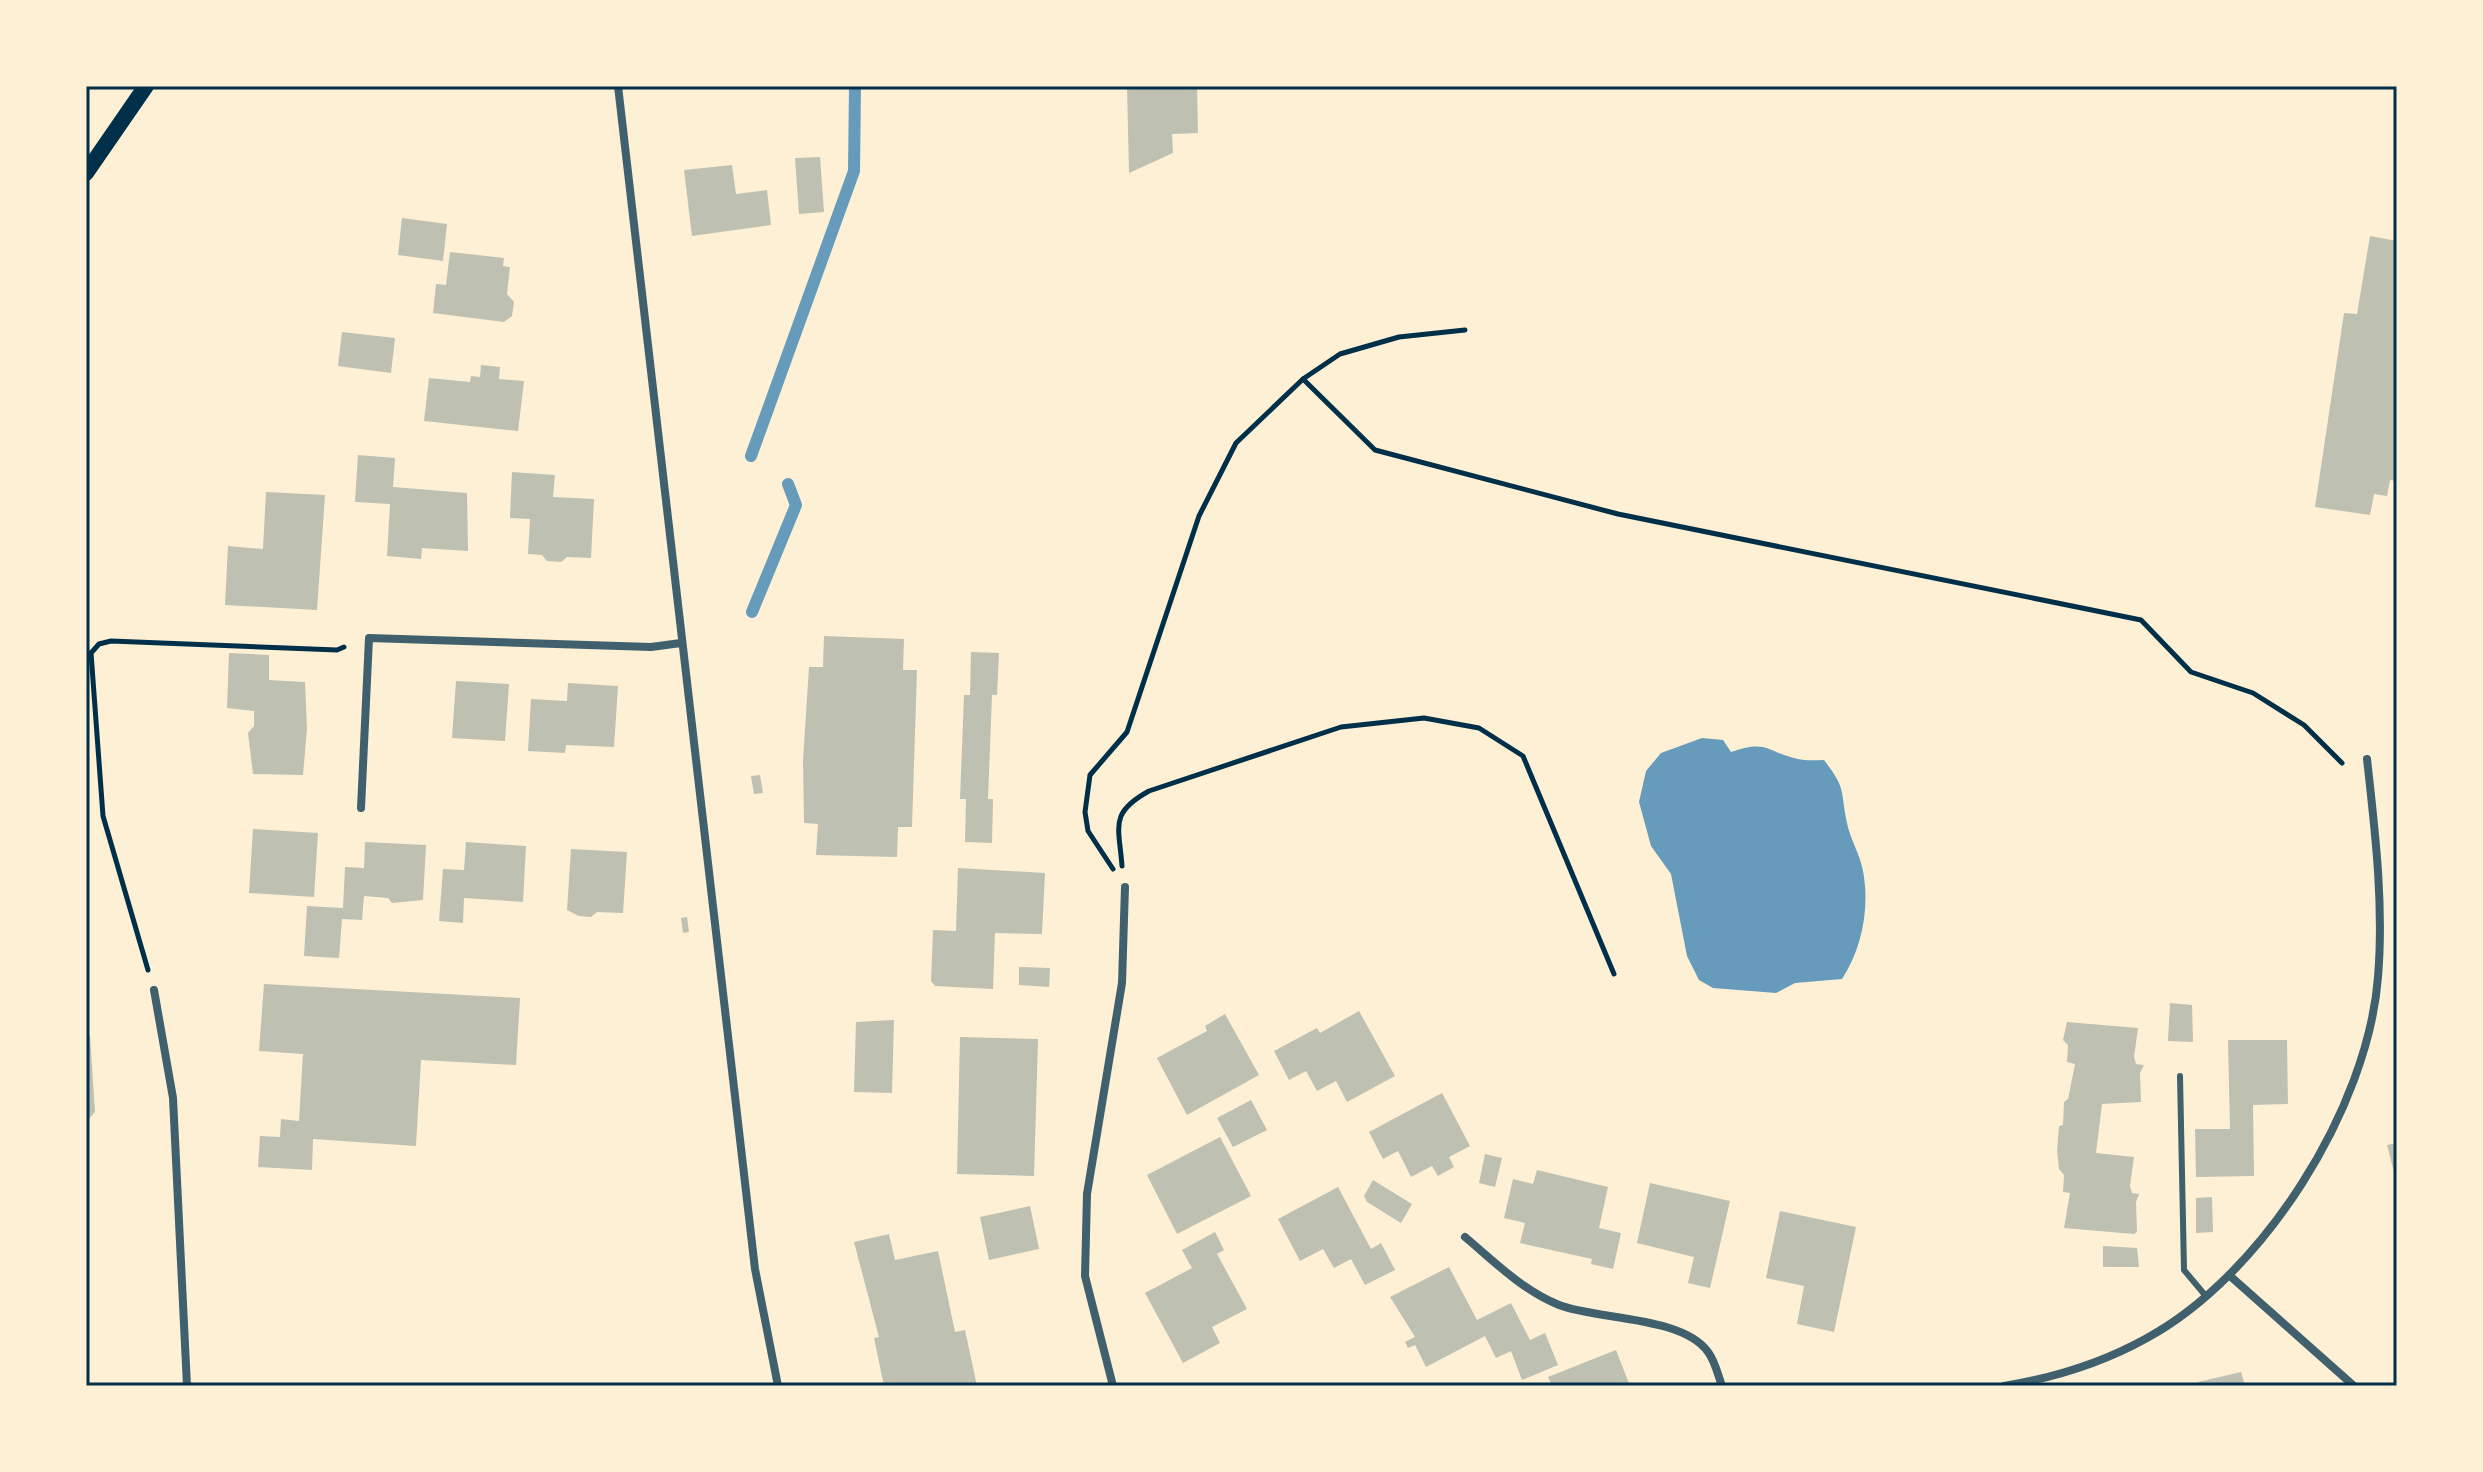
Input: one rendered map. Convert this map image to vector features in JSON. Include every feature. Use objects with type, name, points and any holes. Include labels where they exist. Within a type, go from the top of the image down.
[{"type":"main road","points":[[86,173],[146,86]]},
{"type":"street","points":[[618,86],[755,1269],[778,1386]]},
{"type":"street","points":[[361,808],[369,638],[651,647],[681,643]]},
{"type":"street","points":[[2004,1386],[2088,1365],[2149,1337],[2205,1295],[2229,1275],[2282,1214],[2337,1121],[2365,1049],[2378,978],[2379,864],[2367,759]]},
{"type":"street","points":[[1113,1386],[1085,1276],[1087,1194],[1122,983],[1125,887]]},
{"type":"street","points":[[154,990],[173,1098],[187,1386]]},
{"type":"street","points":[[1465,1237],[1522,1287],[1560,1305],[1676,1330],[1699,1342],[1709,1353],[1722,1386]]},
{"type":"street","points":[[2229,1275],[2354,1386]]},
{"type":"lane","points":[[2180,1076],[2184,1270],[2205,1295]]},
{"type":"path","points":[[1125,887],[1088,831],[1085,812],[1090,775],[1127,732],[1199,516],[1236,443],[1303,379],[1340,354],[1399,337],[1465,330]]},
{"type":"path","points":[[1303,379],[1375,450],[1618,514],[2141,620],[2191,672],[2266,701],[2304,725],[2348,769],[2369,781]]},
{"type":"path","points":[[154,990],[103,816],[91,653],[99,644],[111,641],[337,650],[369,638]]},
{"type":"path","points":[[1125,887],[1118,820],[1128,802],[1149,791],[1341,727],[1424,718],[1479,728],[1523,756],[1614,974]]},
{"type":"water","points":[[1702,738],[1723,740],[1731,752],[1760,747],[1798,759],[1824,760],[1836,778],[1842,790],[1848,829],[1862,865],[1865,885],[1863,927],[1855,955],[1842,979],[1795,983],[1776,993],[1713,988],[1699,980],[1687,956],[1671,874],[1651,846],[1639,802],[1646,771],[1661,753]]},
{"type":"building","points":[[1127,86],[1197,86],[1198,133],[1172,134],[1173,153],[1129,173]]},
{"type":"building","points":[[820,157],[824,212],[799,214],[795,158]]},
{"type":"building","points":[[732,165],[736,194],[767,190],[771,225],[692,236],[684,170]]},
{"type":"building","points":[[402,218],[447,224],[443,261],[398,255]]},
{"type":"building","points":[[2370,236],[2397,241],[2397,481],[2390,480],[2387,496],[2374,494],[2370,515],[2315,507],[2344,313],[2357,314]]},
{"type":"building","points":[[450,252],[504,258],[503,266],[510,267],[507,294],[514,302],[512,316],[504,322],[433,313],[436,284],[446,285]]},
{"type":"building","points":[[342,332],[395,338],[391,373],[338,366]]},
{"type":"building","points":[[481,365],[500,367],[499,379],[524,381],[518,431],[424,421],[429,378],[470,382],[471,376],[480,377]]},
{"type":"building","points":[[358,455],[395,458],[393,487],[467,493],[468,551],[422,548],[421,559],[387,556],[390,504],[355,502]]},
{"type":"building","points":[[512,472],[555,475],[553,497],[594,499],[591,558],[567,557],[561,562],[528,554],[530,519],[510,518]]},
{"type":"building","points":[[266,492],[325,495],[317,610],[225,605],[228,546],[263,549]]},
{"type":"building","points":[[824,636],[904,639],[903,670],[917,670],[912,827],[898,827],[897,857],[816,855],[818,824],[804,823],[803,760],[809,667],[823,667]]},
{"type":"building","points":[[971,652],[999,653],[997,695],[992,695],[988,799],[993,799],[992,843],[965,842],[966,799],[960,799],[964,695],[970,695]]},
{"type":"building","points":[[229,653],[269,655],[269,680],[305,682],[307,729],[303,775],[253,774],[248,733],[254,726],[254,711],[227,708]]},
{"type":"building","points":[[456,681],[509,684],[505,741],[452,738]]},
{"type":"building","points":[[568,683],[618,686],[614,747],[566,745],[565,753],[528,751],[531,699],[567,701]]},
{"type":"building","points":[[760,775],[763,793],[754,794],[751,776]]},
{"type":"building","points":[[253,829],[318,833],[314,897],[249,893]]},
{"type":"building","points":[[365,842],[426,845],[423,900],[392,903],[388,898],[364,896],[362,920],[342,919],[339,958],[304,956],[307,906],[343,908],[345,867],[364,868]]},
{"type":"building","points":[[466,842],[526,846],[523,902],[464,898],[463,923],[439,921],[443,869],[464,870]]},
{"type":"building","points":[[571,849],[627,852],[623,913],[597,912],[591,917],[567,910]]},
{"type":"building","points":[[958,868],[1045,873],[1042,934],[995,933],[993,989],[935,986],[931,981],[933,930],[956,931]]},
{"type":"building","points":[[687,917],[689,932],[683,933],[681,918]]},
{"type":"building","points":[[1019,967],[1050,968],[1049,987],[1019,985]]},
{"type":"building","points":[[264,984],[520,998],[516,1065],[421,1060],[416,1146],[313,1139],[312,1170],[258,1167],[260,1136],[280,1137],[281,1119],[299,1121],[303,1054],[259,1051]]},
{"type":"building","points":[[2170,1003],[2192,1005],[2193,1042],[2168,1041]]},
{"type":"building","points":[[1359,1011],[1395,1076],[1347,1102],[1336,1081],[1317,1091],[1306,1071],[1289,1080],[1274,1051],[1317,1028],[1320,1033]]},
{"type":"building","points":[[1225,1014],[1259,1075],[1187,1115],[1157,1058],[1207,1031],[1205,1026]]},
{"type":"building","points":[[894,1020],[892,1093],[854,1092],[856,1022]]},
{"type":"building","points":[[2067,1022],[2138,1028],[2134,1057],[2136,1064],[2144,1065],[2140,1073],[2141,1102],[2102,1104],[2096,1153],[2134,1157],[2130,1186],[2132,1193],[2139,1194],[2136,1202],[2137,1232],[2134,1234],[2064,1228],[2070,1193],[2063,1192],[2064,1175],[2059,1169],[2057,1151],[2059,1126],[2063,1125],[2064,1102],[2068,1099],[2075,1064],[2067,1062],[2068,1045],[2063,1040]]},
{"type":"building","points":[[86,1033],[90,1036],[95,1112],[86,1122]]},
{"type":"building","points":[[960,1037],[1038,1039],[1034,1176],[957,1174]]},
{"type":"building","points":[[2228,1040],[2287,1040],[2288,1104],[2253,1105],[2254,1176],[2196,1177],[2195,1129],[2230,1129]]},
{"type":"building","points":[[1442,1093],[1470,1146],[1449,1157],[1454,1167],[1438,1176],[1432,1166],[1411,1177],[1398,1151],[1383,1159],[1369,1132]]},
{"type":"building","points":[[1251,1100],[1267,1130],[1233,1147],[1217,1118]]},
{"type":"building","points":[[1220,1137],[1251,1196],[1177,1234],[1147,1175]]},
{"type":"building","points":[[2397,1143],[2397,1180],[2396,1180],[2387,1145]]},
{"type":"building","points":[[1485,1154],[1502,1158],[1495,1187],[1479,1183]]},
{"type":"building","points":[[1537,1170],[1608,1187],[1599,1228],[1621,1233],[1613,1269],[1591,1264],[1592,1259],[1520,1243],[1525,1223],[1504,1218],[1513,1179],[1533,1184]]},
{"type":"building","points":[[1373,1180],[1412,1204],[1401,1223],[1367,1202],[1364,1196]]},
{"type":"building","points":[[1650,1183],[1730,1201],[1710,1288],[1688,1283],[1694,1257],[1637,1243]]},
{"type":"building","points":[[1338,1187],[1371,1249],[1381,1243],[1395,1270],[1365,1285],[1351,1259],[1334,1268],[1323,1249],[1300,1261],[1278,1219]]},
{"type":"building","points":[[2212,1197],[2213,1232],[2196,1233],[2196,1198]]},
{"type":"building","points":[[1030,1206],[1039,1249],[989,1260],[980,1217]]},
{"type":"building","points":[[1780,1211],[1856,1227],[1834,1332],[1797,1324],[1804,1286],[1766,1278]]},
{"type":"building","points":[[1215,1232],[1224,1250],[1217,1254],[1247,1309],[1212,1327],[1220,1343],[1183,1363],[1145,1293],[1192,1268],[1182,1250]]},
{"type":"building","points":[[889,1234],[895,1260],[938,1251],[955,1332],[965,1330],[977,1386],[884,1386],[874,1338],[879,1337],[854,1242]]},
{"type":"building","points":[[2103,1246],[2137,1248],[2139,1267],[2103,1267]]},
{"type":"building","points":[[1449,1267],[1477,1320],[1511,1303],[1530,1340],[1545,1333],[1558,1365],[1522,1380],[1511,1351],[1496,1358],[1485,1336],[1426,1367],[1415,1345],[1408,1348],[1405,1342],[1415,1337],[1390,1297]]},
{"type":"building","points":[[1616,1350],[1630,1386],[1552,1386],[1548,1377]]},
{"type":"building","points":[[2241,1372],[2245,1386],[2198,1386],[2198,1382]]},
{"type":"waterway","points":[[751,456],[854,171],[855,86]]},
{"type":"waterway","points":[[752,612],[796,505],[788,484]]}]
